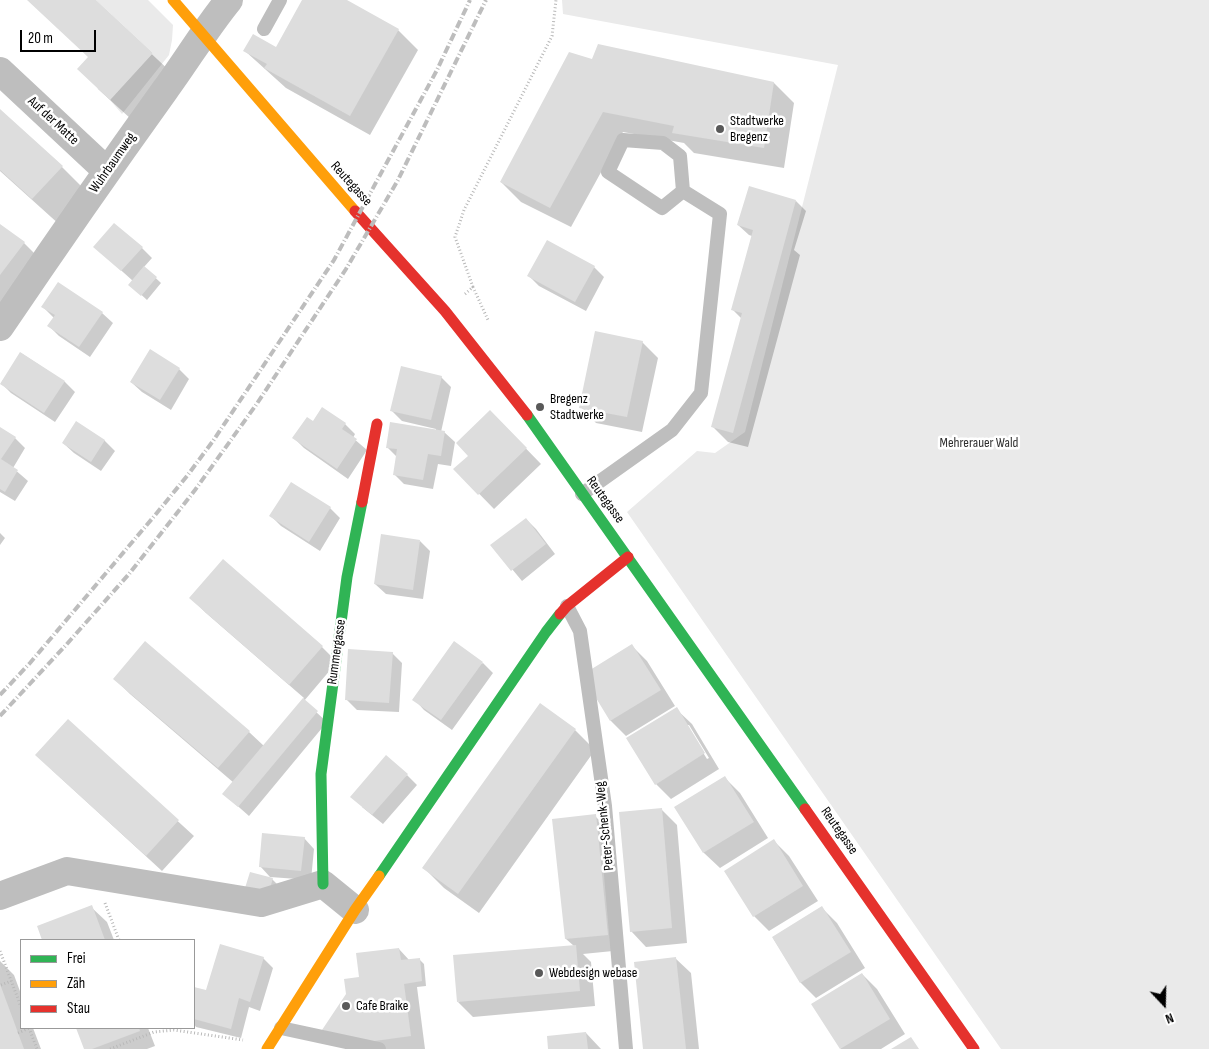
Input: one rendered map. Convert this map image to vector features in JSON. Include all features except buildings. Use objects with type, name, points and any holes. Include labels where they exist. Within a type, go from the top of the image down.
[{"type":"street","name":"Reutegasse","points":[[173,0],[311,161],[445,311],[540,431],[582,494],[974,1049]]},
{"type":"street","name":"Wuhrbaumweg","points":[[0,327],[212,21],[229,0]]},
{"type":"street","name":"Auf der Matte","points":[[0,71],[107,171]]},
{"type":"street","name":"Rummergasse","points":[[323,884],[321,774],[347,577],[377,424]]},
{"type":"street","points":[[269,1047],[355,910],[546,632],[568,606],[628,557]]},
{"type":"street","points":[[0,896],[67,871],[261,904],[323,884],[355,910]]},
{"type":"lane","points":[[264,29],[280,0]]},
{"type":"lane","points":[[623,140],[663,143],[680,156],[683,191],[662,208],[608,172],[623,140]]},
{"type":"lane","points":[[582,494],[672,430],[701,393],[720,214],[683,191]]},
{"type":"lane","name":"Peter-Schenk-Weg","points":[[568,606],[580,631],[603,796],[626,1049]]},
{"type":"lane","points":[[281,1028],[379,1049]]},
{"type":"path","points":[[473,288],[455,237],[464,210],[552,36],[556,0]]},
{"type":"path","points":[[94,875],[119,939]]},
{"type":"path","points":[[0,952],[20,1004]]},
{"type":"path","points":[[1,985],[11,981]]},
{"type":"path","points":[[18,1032],[26,1029]]},
{"type":"path","points":[[29,1029],[37,1049]]},
{"type":"path","points":[[110,1049],[154,1032],[174,1030],[269,1047]]},
{"type":"green space","points":[[96,0],[148,0],[173,25],[169,55],[122,114],[110,100],[153,53]]},
{"type":"green space","name":"Mehrerauer Wald","points":[[562,0],[1209,0],[1209,1049],[1001,1049],[627,512],[697,451],[715,453],[745,432],[838,65],[563,14]]},
{"type":"railway","points":[[0,695],[30,663],[156,514],[213,441],[334,260],[437,70],[470,0]]},
{"type":"railway","points":[[0,716],[129,574],[195,490],[256,405],[346,269],[398,180],[486,0]]},
{"type":"traffic: fast","points":[[527,415],[805,809]]},
{"type":"traffic: fast","points":[[323,884],[321,774],[347,577],[362,502]]},
{"type":"traffic: fast","points":[[379,876],[560,614]]},
{"type":"traffic: slow","points":[[173,0],[355,211]]},
{"type":"traffic: slow","points":[[267,1049],[355,910],[379,876]]},
{"type":"traffic: jam","points":[[355,211],[445,311],[527,415]]},
{"type":"traffic: jam","points":[[362,502],[377,424]]},
{"type":"traffic: jam","points":[[560,614],[567,606],[628,557]]},
{"type":"traffic: jam","points":[[805,809],[974,1049]]},
{"type":"place","name":"Stadtwerke Bregenz","points":[[720,129]]},
{"type":"place","name":"Bregenz Stadtwerke","points":[[540,407]]},
{"type":"place","name":"Webdesign webase","points":[[539,973]]},
{"type":"place","name":"Cafe Braike","points":[[346,1006]]}]
